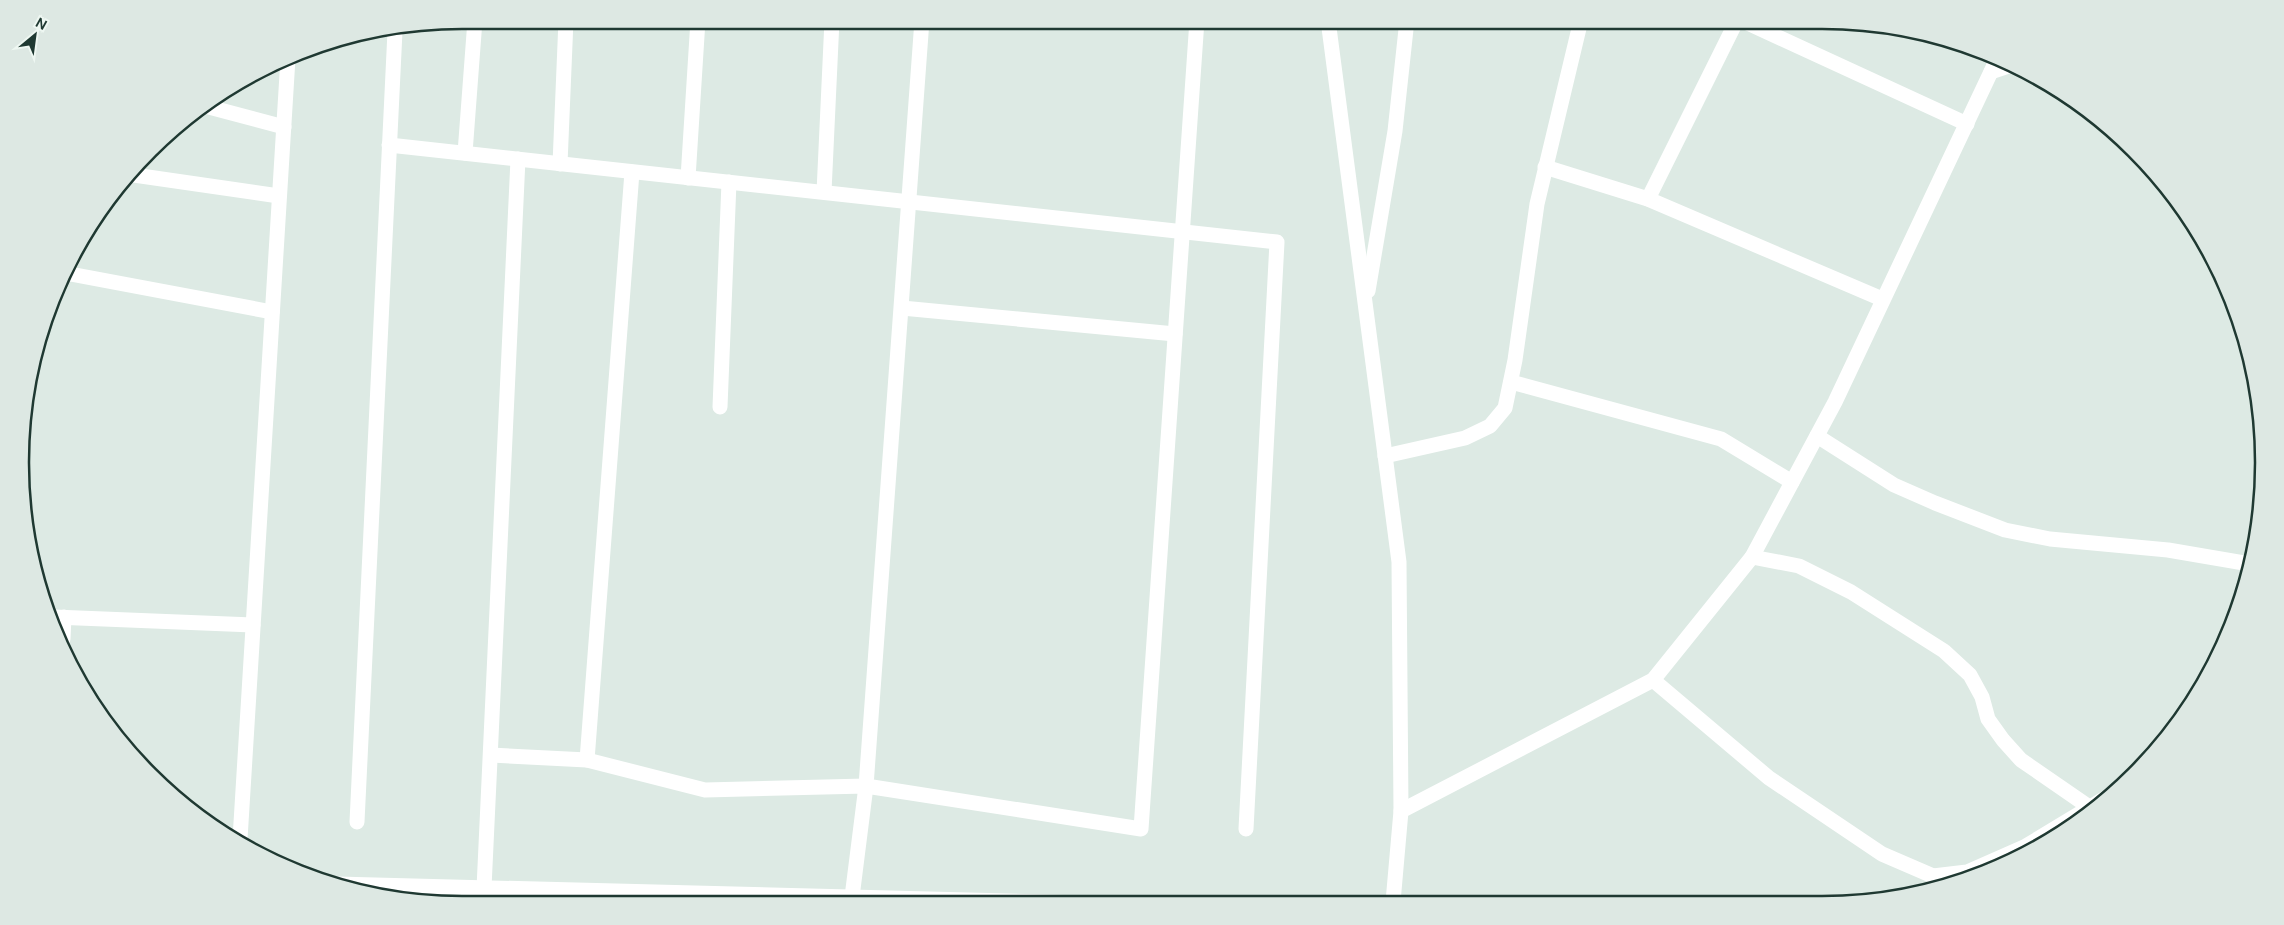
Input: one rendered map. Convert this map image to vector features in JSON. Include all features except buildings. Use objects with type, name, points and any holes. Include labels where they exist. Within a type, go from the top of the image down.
[{"type":"street","points":[[465,153],[473,29]]},
{"type":"street","points":[[560,164],[566,29]]},
{"type":"street","points":[[688,178],[697,29]]},
{"type":"street","points":[[824,192],[832,29]]},
{"type":"street","points":[[852,896],[866,786],[921,29]]},
{"type":"street","points":[[491,756],[587,760],[705,790],[866,786],[1141,829],[1196,29]]},
{"type":"street","points":[[1329,29],[1399,562],[1401,811],[1394,896]]},
{"type":"street","points":[[1365,306],[1395,131],[1406,29]]},
{"type":"street","points":[[1385,456],[1465,438],[1490,426],[1505,408],[1511,382],[1536,204],[1579,29]]},
{"type":"street","points":[[1648,199],[1734,29]]},
{"type":"street","points":[[1759,29],[1966,124]]},
{"type":"street","points":[[357,822],[395,34]]},
{"type":"street","points":[[1401,811],[1653,680],[1752,557],[1835,402],[1994,65]]},
{"type":"street","points":[[240,834],[288,66]]},
{"type":"street","points":[[213,108],[284,127]]},
{"type":"street","points":[[389,145],[1277,242],[1246,829]]},
{"type":"street","points":[[484,888],[518,159]]},
{"type":"street","points":[[1545,167],[1648,199],[1882,299]]},
{"type":"street","points":[[587,760],[632,172]]},
{"type":"street","points":[[137,175],[279,196]]},
{"type":"street","points":[[720,407],[729,182]]},
{"type":"street","points":[[71,275],[272,312]]},
{"type":"street","points":[[902,308],[1175,334]]},
{"type":"street","points":[[1511,382],[1721,440],[1792,482]]},
{"type":"street","points":[[1817,436],[1894,485],[1936,504],[2005,530],[2050,539],[2168,550],[2243,563]]},
{"type":"street","points":[[1752,557],[1799,566],[1851,592],[1944,651],[1970,675],[1982,697],[1988,719],[2003,740],[2022,760],[2088,805]]},
{"type":"street","points":[[59,617],[253,624]]},
{"type":"street","points":[[1653,680],[1768,778],[1882,854],[1933,876],[1962,873]]},
{"type":"street","points":[[1998,859],[2015,851]]},
{"type":"street","points":[[365,885],[811,896]]}]
